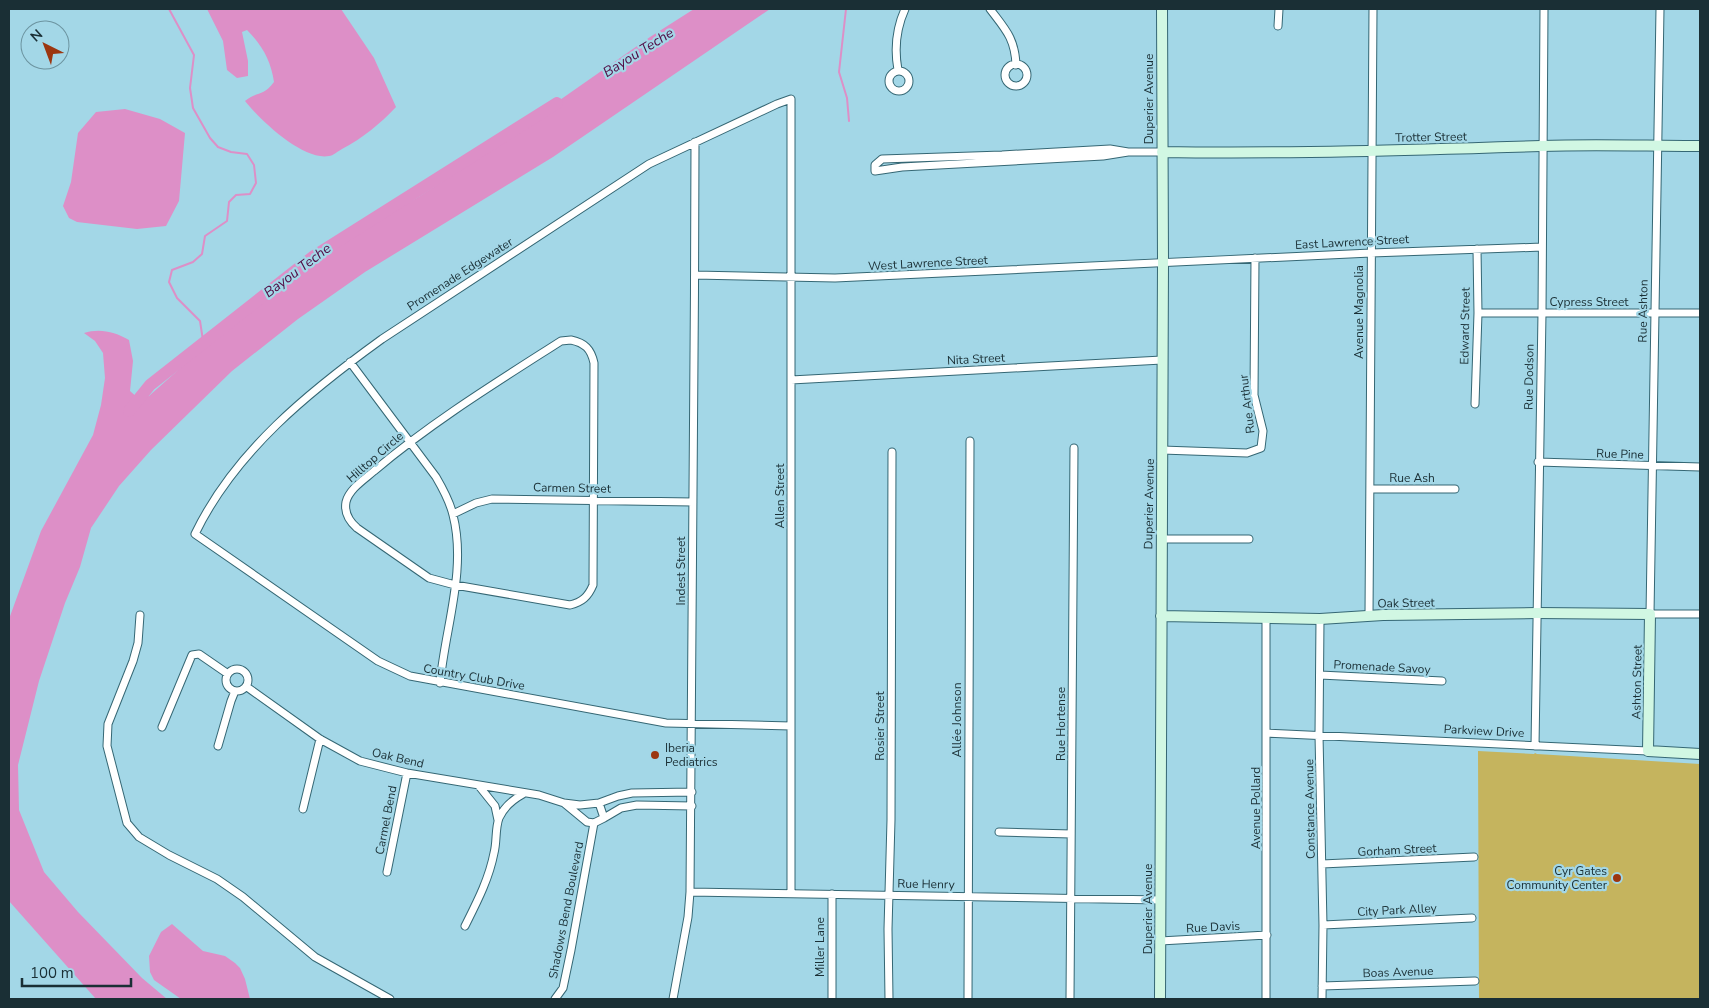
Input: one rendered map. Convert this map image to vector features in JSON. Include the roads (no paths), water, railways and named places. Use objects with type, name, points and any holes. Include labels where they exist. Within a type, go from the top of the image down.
[{"type":"main road","name":"Duperier Avenue","points":[[1160,999],[1163,262],[1162,9]]},
{"type":"main road","name":"Trotter Street","points":[[1162,152],[1212,153],[1542,146],[1700,146]]},
{"type":"main road","name":"Oak Street","points":[[1162,616],[1320,619],[1370,616],[1537,613],[1650,614]]},
{"type":"main road","name":"Ashton Street","points":[[1648,751],[1650,614]]},
{"type":"main road","name":"Parkview Drive","points":[[1648,751],[1700,754]]},
{"type":"street","points":[[898,70],[896,43],[898,26],[905,9]]},
{"type":"street","points":[[990,9],[1009,34],[1015,50],[1016,65]]},
{"type":"street","points":[[1278,26],[1279,9]]},
{"type":"street","name":"Avenue Magnolia","points":[[1370,616],[1373,9]]},
{"type":"street","name":"Rue Dodson","points":[[1534,746],[1542,313],[1544,9]]},
{"type":"street","name":"Rue Ashton","points":[[1650,614],[1660,9]]},
{"type":"street","name":"Promenade Edgewater","points":[[195,534],[212,503],[242,460],[270,431],[350,362],[648,164],[776,104],[791,99]]},
{"type":"street","name":"Allen Street","points":[[791,99],[791,893]]},
{"type":"street","name":"Indest Street","points":[[673,999],[688,917],[690,892],[693,724],[695,142]]},
{"type":"street","points":[[920,163],[882,159],[875,164],[875,171],[920,163],[1088,153],[1110,149],[1128,152],[1162,152]]},
{"type":"street","name":"East Lawrence Street","points":[[1163,262],[1477,248],[1542,248]]},
{"type":"street","name":"Edward Street","points":[[1475,404],[1478,313],[1477,248]]},
{"type":"street","name":"Rue Arthur","points":[[1162,450],[1247,453],[1261,448],[1263,431],[1254,395],[1254,258]]},
{"type":"street","name":"West Lawrence Street","points":[[695,275],[844,278],[1163,262]]},
{"type":"street","name":"Cypress Street","points":[[1478,313],[1700,313]]},
{"type":"street","name":"Hilltop Circle","points":[[570,340],[587,346],[592,354],[594,363],[593,585],[585,599],[570,605],[455,586],[429,578],[357,528],[346,513],[346,501],[353,490],[410,442],[451,412],[561,341],[570,340]]},
{"type":"street","name":"Nita Street","points":[[791,380],[1162,360]]},
{"type":"street","points":[[350,362],[436,477],[445,492],[453,514],[457,533],[458,562],[440,682]]},
{"type":"street","name":"Allée Johnson","points":[[968,999],[970,441]]},
{"type":"street","name":"Rue Hortense","points":[[1070,999],[1074,448]]},
{"type":"street","name":"Rosier Street","points":[[889,999],[892,452]]},
{"type":"street","name":"Rue Pine","points":[[1538,462],[1700,467]]},
{"type":"street","name":"Rue Ash","points":[[1370,489],[1455,489]]},
{"type":"street","name":"Carmen Street","points":[[453,514],[492,498],[693,502]]},
{"type":"street","name":"Country Club Drive","points":[[195,534],[378,661],[410,676],[666,723],[791,726]]},
{"type":"street","points":[[1162,539],[1249,539]]},
{"type":"street","points":[[1650,614],[1700,614]]},
{"type":"street","points":[[140,616],[138,643],[133,660],[108,724],[107,746],[127,823],[139,837],[169,855],[217,879],[243,897],[315,957],[390,999]]},
{"type":"street","name":"Avenue Pollard","points":[[1266,618],[1266,999]]},
{"type":"street","name":"Constance Avenue","points":[[1320,619],[1319,735],[1323,925],[1322,999]]},
{"type":"street","points":[[162,727],[192,655],[199,654],[228,674],[226,678],[228,686],[235,691],[247,687]]},
{"type":"street","name":"Oak Bend","points":[[228,674],[236,669],[244,671],[248,678],[247,687],[320,739],[360,761],[407,773],[523,794],[539,795],[564,803],[580,805],[599,803],[632,793],[692,792]]},
{"type":"street","name":"Promenade Savoy","points":[[1320,675],[1442,681]]},
{"type":"street","points":[[218,746],[235,691]]},
{"type":"street","name":"Parkview Drive","points":[[1267,733],[1648,751]]},
{"type":"street","points":[[303,809],[320,739]]},
{"type":"street","name":"Carmel Bend","points":[[387,872],[407,773]]},
{"type":"street","points":[[465,926],[482,892],[494,853],[498,820],[495,806],[479,786]]},
{"type":"street","points":[[498,820],[513,799],[523,794]]},
{"type":"street","name":"Oak Bend","points":[[564,803],[587,822],[594,823]]},
{"type":"street","points":[[599,803],[604,818]]},
{"type":"street","points":[[594,823],[621,808],[638,804],[692,806]]},
{"type":"street","name":"Shadows Bend Boulevard","points":[[555,999],[562,988],[571,950],[594,823]]},
{"type":"street","points":[[999,832],[1071,834]]},
{"type":"street","name":"Gorham Street","points":[[1322,864],[1474,857]]},
{"type":"street","name":"Rue Henry","points":[[690,892],[1161,900]]},
{"type":"street","name":"Miller Lane","points":[[832,894],[832,999]]},
{"type":"street","name":"City Park Alley","points":[[1323,925],[1472,918]]},
{"type":"street","name":"Rue Davis","points":[[1160,941],[1267,935]]},
{"type":"street","name":"Boas Avenue","points":[[1322,986],[1474,981]]},
{"type":"water","points":[[207,9],[341,9],[374,58],[396,107],[371,130],[332,155],[319,156],[295,146],[271,128],[245,101],[267,90],[274,82],[271,67],[261,48],[247,30],[242,32],[248,61],[248,76],[237,78],[227,70],[223,41]]},
{"type":"water","points":[[694,9],[770,9],[553,157],[365,272],[298,319],[232,371],[151,450],[119,486],[91,528],[80,567],[65,603],[39,681],[18,765],[19,810],[44,872],[78,912],[142,978],[167,999],[96,999],[9,901],[9,619],[41,531],[93,435],[101,405],[105,378],[103,353],[95,341],[84,333],[107,332],[129,340],[133,361],[130,391],[139,399],[149,396],[204,347],[310,263],[370,224],[417,198],[457,172],[650,37]]},
{"type":"water","points":[[125,109],[160,119],[185,133],[179,201],[166,226],[137,229],[77,222],[69,218],[63,206],[71,182],[78,133],[96,112]]},
{"type":"water","points":[[172,924],[203,951],[225,956],[235,963],[240,968],[245,979],[250,999],[181,999],[154,980],[150,972],[149,956],[161,932]]},
{"type":"waterway","points":[[169,9],[194,55],[190,88],[193,108],[210,138],[218,147],[231,152],[247,154],[254,165],[256,183],[250,194],[236,195],[229,202],[227,221],[205,236],[202,254],[193,262],[172,270],[169,282],[177,298],[200,321],[204,347]]},
{"type":"waterway","points":[[846,9],[839,72],[847,98],[849,121]]},
{"type":"waterway","name":"Bayou Teche","points":[[129,411],[150,385],[314,256],[557,103]]},
{"type":"place","name":"Iberia Pediatrics","points":[[655,755]]},
{"type":"place","name":"Cyr Gates Community Center","points":[[1617,878]]}]
